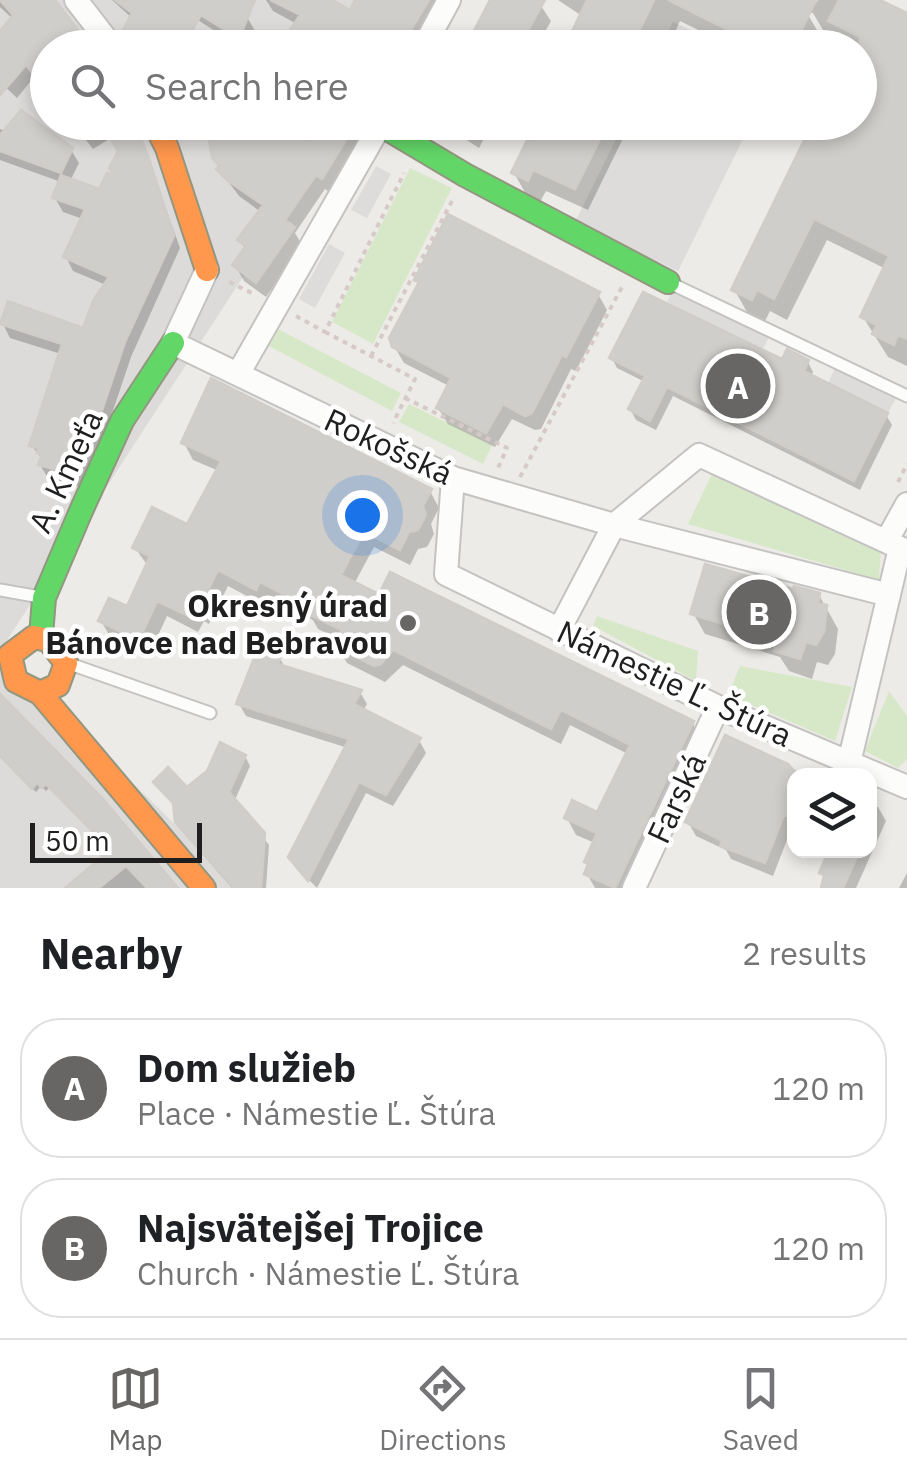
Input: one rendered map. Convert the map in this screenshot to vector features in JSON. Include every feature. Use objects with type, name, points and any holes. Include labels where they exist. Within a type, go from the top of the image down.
[{"type":"street","points":[[76,0],[99,30]]},
{"type":"street","points":[[433,30],[450,0]]},
{"type":"street","points":[[163,140],[207,270],[173,343]]},
{"type":"street","points":[[238,374],[372,140]]},
{"type":"street","points":[[407,140],[668,282]]},
{"type":"street","name":"Rokošská","points":[[173,343],[453,478],[614,525]]},
{"type":"street","name":"A. Kmeťa","points":[[42,636],[44,598],[122,421],[173,343]]},
{"type":"street","points":[[560,630],[614,525],[699,455],[898,546]]},
{"type":"street","name":"Námestie Ľ. Štúra","points":[[453,478],[446,574],[718,707],[907,787]]},
{"type":"street","points":[[849,762],[907,504]]},
{"type":"street","points":[[614,525],[889,594]]},
{"type":"street","points":[[40,694],[58,685],[66,663],[58,644],[42,636],[22,640],[10,654],[10,674],[21,688],[40,694],[204,888]]},
{"type":"street","name":"Farská","points":[[634,888],[718,707]]},
{"type":"lane","points":[[668,282],[907,396]]},
{"type":"lane","points":[[0,590],[44,598]]},
{"type":"lane","points":[[66,663],[210,712]]},
{"type":"path","points":[[325,332],[418,147]]},
{"type":"path","points":[[371,356],[465,175]]},
{"type":"path","points":[[510,494],[634,265]]},
{"type":"path","points":[[314,326],[415,379],[396,417]]},
{"type":"path","points":[[405,398],[507,448],[501,461]]},
{"type":"shaded area","points":[[0,0],[422,0],[402,30],[30,30],[30,140],[332,140],[0,651]]},
{"type":"shaded area","points":[[673,22],[691,30],[669,30]]},
{"type":"shaded area","points":[[616,140],[743,140],[678,271],[575,222]]},
{"type":"shaded area","points":[[376,166],[391,174],[367,218],[351,210]]},
{"type":"shaded area","points":[[329,244],[345,253],[315,308],[299,299]]},
{"type":"shaded area","points":[[675,286],[772,332],[762,350],[667,302]]},
{"type":"shaded area","points":[[835,368],[896,398],[888,413],[828,383]]},
{"type":"shaded area","points":[[0,653],[240,888],[0,888]]},
{"type":"green space","points":[[410,168],[452,188],[373,344],[332,322]]},
{"type":"green space","points":[[272,326],[401,393],[392,411],[263,343]]},
{"type":"green space","points":[[409,404],[492,445],[483,464],[399,422]]},
{"type":"green space","points":[[712,474],[881,548],[879,580],[688,524]]},
{"type":"green space","points":[[597,616],[698,651],[696,681],[593,626]]},
{"type":"green space","points":[[740,666],[852,687],[835,741],[728,695]]},
{"type":"green space","points":[[889,691],[907,716],[907,759],[898,768],[865,751]]},
{"type":"building","points":[[0,0],[55,0],[78,30],[30,30],[30,70],[26,65],[0,95],[0,31],[13,15]]},
{"type":"building","points":[[115,0],[255,0],[243,30],[225,30],[201,15],[192,30],[123,30],[132,13]]},
{"type":"building","points":[[270,0],[332,0],[350,10],[355,0],[429,0],[411,30],[290,30],[300,15]]},
{"type":"building","points":[[490,0],[545,0],[528,30],[474,30]]},
{"type":"building","points":[[587,0],[654,0],[640,30],[573,30]]},
{"type":"building","points":[[668,0],[816,0],[802,30],[729,30]]},
{"type":"building","points":[[839,0],[880,0],[907,13],[907,339],[898,335],[894,345],[872,334],[877,325],[860,317],[889,256],[814,219],[774,299],[757,290],[752,300],[731,290],[804,140],[877,140],[877,30],[846,30],[828,21]]},
{"type":"building","points":[[21,110],[30,117],[30,140],[62,140],[73,148],[61,173],[0,151],[0,135]]},
{"type":"building","points":[[112,140],[141,140],[174,236],[125,342],[93,437],[85,445],[73,474],[38,465],[42,454],[37,453],[38,448],[29,446],[62,344],[0,324],[8,301],[83,328],[94,299],[109,277],[63,257],[85,209],[52,198],[61,175],[99,189],[107,173],[114,174],[109,168],[118,151]]},
{"type":"building","points":[[209,140],[346,140],[322,179],[316,175],[285,220],[295,227],[256,283],[232,265],[246,246],[237,240],[263,205],[227,180],[212,158]]},
{"type":"building","points":[[527,140],[600,140],[575,189],[533,170],[528,181],[511,173]]},
{"type":"building","points":[[448,214],[600,292],[532,413],[525,416],[503,404],[486,433],[436,408],[451,378],[392,347],[389,338],[419,282],[414,280]]},
{"type":"building","points":[[643,292],[782,359],[787,349],[809,360],[804,371],[888,413],[854,481],[667,387],[650,421],[628,409],[645,376],[609,358]]},
{"type":"building","points":[[211,378],[432,489],[423,506],[426,515],[418,530],[409,532],[400,550],[364,532],[341,575],[379,594],[390,572],[694,721],[615,888],[584,874],[588,864],[584,862],[597,833],[564,818],[572,800],[597,812],[630,745],[561,710],[551,729],[393,650],[374,666],[334,646],[342,630],[306,613],[308,607],[260,582],[256,590],[218,570],[199,608],[194,606],[189,616],[157,601],[139,640],[98,621],[109,598],[127,606],[150,556],[132,548],[152,507],[187,524],[221,461],[181,443]]},
{"type":"building","points":[[705,564],[820,593],[818,603],[827,605],[824,632],[816,645],[806,642],[800,659],[774,651],[777,640],[690,614]]},
{"type":"building","points":[[258,648],[281,656],[278,664],[362,690],[354,704],[421,738],[386,795],[359,782],[308,881],[288,857],[349,739],[236,704]]},
{"type":"building","points":[[0,694],[103,799],[178,888],[147,888],[126,866],[99,888],[65,888],[103,856],[96,848],[103,842],[46,784],[42,788],[37,783],[32,789],[0,756]]},
{"type":"building","points":[[725,735],[791,768],[787,768],[787,816],[784,815],[765,863],[720,846],[722,841],[685,822]]},
{"type":"building","points":[[220,742],[246,755],[229,792],[265,833],[261,888],[234,888],[175,822],[173,803],[153,782],[168,767],[187,787],[207,771]]},
{"type":"building","points":[[826,858],[856,858],[843,888],[821,888],[824,875],[819,873]]},
{"type":"traffic: fast","points":[[406,140],[668,282]]},
{"type":"traffic: fast","points":[[41,636],[44,598],[81,511],[122,421],[173,343]]},
{"type":"traffic: slow","points":[[163,140],[207,270]]},
{"type":"traffic: slow","points":[[40,693],[58,685],[66,663],[48,640],[34,637],[10,655],[16,681],[40,693],[204,888]]},
{"type":"place","name":"Dom služieb","points":[[738,386]]},
{"type":"place","name":"Najsvätejšej Trojice","points":[[759,612]]},
{"type":"place","name":"Okresný úrad Bánovce nad Bebravou","points":[[408,623]]}]
